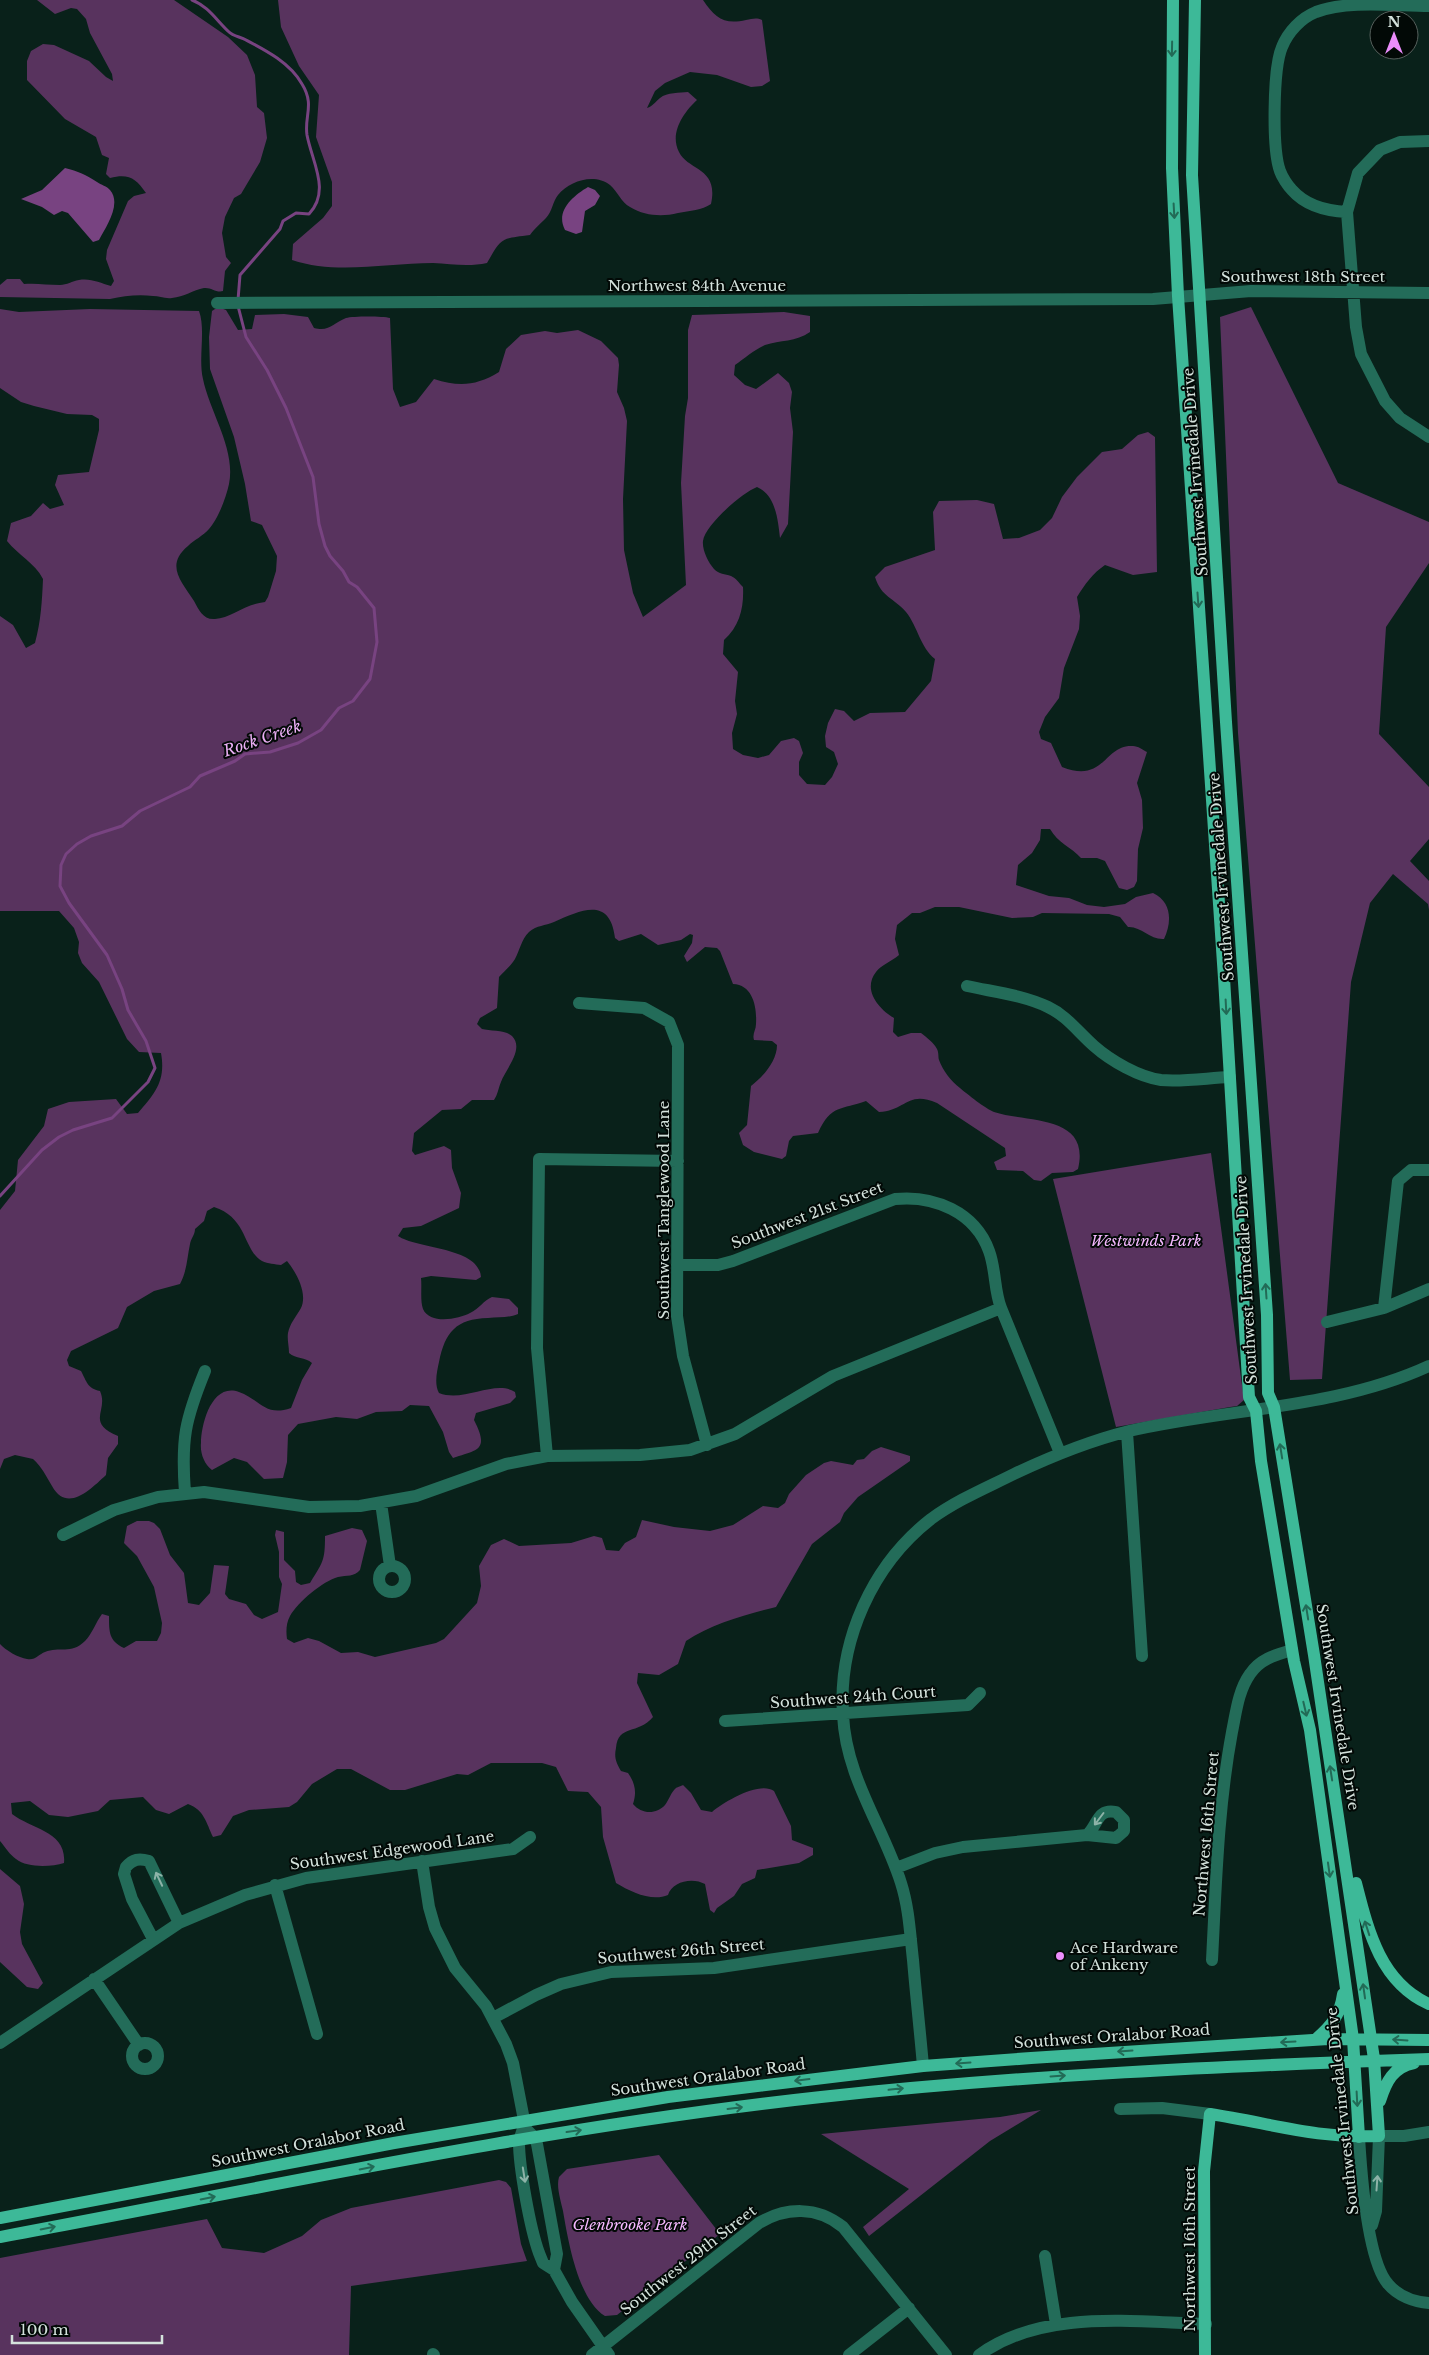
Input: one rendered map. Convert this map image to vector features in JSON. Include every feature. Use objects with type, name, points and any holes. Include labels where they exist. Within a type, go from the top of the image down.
[{"type":"main road","name":"Southwest Irvinedale Drive","points":[[1173,0],[1172,168],[1178,296],[1230,1077],[1249,1397],[1256,1411],[1261,1461],[1292,1650],[1310,1730],[1353,2039],[1359,2137]]},
{"type":"main road","name":"Southwest Irvinedale Drive","points":[[1195,0],[1191,139],[1267,1315],[1268,1393],[1274,1407],[1340,1820],[1374,2060],[1380,2136]]},
{"type":"main road","points":[[1216,867],[1237,865]]},
{"type":"main road","points":[[1340,1820],[1366,1926],[1374,1946],[1402,1986],[1412,1995],[1429,2004]]},
{"type":"main road","points":[[1315,2040],[1335,2021],[1341,2007],[1345,1982]]},
{"type":"main road","name":"Southwest Oralabor Road","points":[[0,2238],[526,2131],[677,2095],[923,2066],[1315,2040],[1429,2040]]},
{"type":"main road","points":[[1378,2114],[1384,2089],[1394,2073],[1409,2064],[1429,2059]]},
{"type":"main road","name":"Southwest Oralabor Road","points":[[0,2218],[394,2142],[526,2131],[961,2083],[1131,2071],[1429,2059]]},
{"type":"main road","points":[[1210,2114],[1306,2133],[1359,2137],[1380,2136]]},
{"type":"main road","name":"Northwest 16th Street","points":[[1205,2355],[1204,2171],[1210,2114]]},
{"type":"street","points":[[1347,212],[1329,211],[1307,202],[1291,190],[1280,170],[1276,134],[1276,66],[1282,46],[1301,20],[1329,8],[1375,5],[1429,6]]},
{"type":"street","points":[[1429,141],[1400,142],[1380,150],[1358,173],[1347,212],[1358,340],[1361,354],[1377,389],[1400,418],[1429,437]]},
{"type":"street","name":"Southwest 18th Street","points":[[1178,296],[1251,291],[1429,293]]},
{"type":"street","name":"Northwest 84th Avenue","points":[[222,304],[1153,299],[1178,296]]},
{"type":"street","points":[[967,986],[1026,998],[1048,1007],[1064,1016],[1095,1048],[1122,1065],[1146,1076],[1171,1080],[1230,1077]]},
{"type":"street","name":"Southwest Tanglewood Lane","points":[[579,1003],[644,1008],[669,1022],[674,1032],[680,1059],[677,1316],[681,1345],[707,1445]]},
{"type":"street","points":[[547,1456],[537,1348],[539,1159],[678,1161]]},
{"type":"street","points":[[1384,1308],[1398,1181],[1411,1170],[1429,1170]]},
{"type":"street","name":"Southwest 21st Street","points":[[677,1265],[718,1265],[733,1262],[895,1199],[923,1198],[951,1208],[964,1216],[982,1236],[991,1257],[996,1294],[1000,1308],[1060,1453]]},
{"type":"street","points":[[1327,1322],[1384,1308],[1429,1289]]},
{"type":"street","points":[[63,1535],[135,1502],[185,1493],[228,1494],[309,1506],[381,1503],[444,1488],[506,1464],[547,1456],[666,1453],[707,1445],[756,1424],[833,1376],[1000,1308]]},
{"type":"street","points":[[923,2066],[908,1908],[896,1868],[857,1783],[848,1753],[843,1715],[843,1685],[851,1638],[870,1591],[897,1552],[930,1520],[952,1505],[1060,1453],[1127,1432],[1256,1411],[1339,1394],[1406,1377],[1429,1366]]},
{"type":"street","points":[[185,1493],[183,1446],[185,1428],[189,1410],[205,1371]]},
{"type":"street","points":[[1127,1432],[1142,1656]]},
{"type":"street","points":[[381,1503],[390,1566]]},
{"type":"street","name":"Northwest 16th Street","points":[[1212,1960],[1219,1831],[1225,1775],[1242,1688],[1255,1668],[1270,1657],[1292,1650]]},
{"type":"street","name":"Southwest 24th Court","points":[[724,1722],[968,1705],[980,1693]]},
{"type":"street","points":[[896,1868],[935,1853],[963,1847],[1087,1835]]},
{"type":"street","name":"Southwest Edgewood Lane","points":[[0,2043],[179,1923],[245,1895],[275,1885],[339,1872],[513,1849],[530,1837]]},
{"type":"street","points":[[153,1939],[126,1882],[126,1867],[131,1861],[140,1859],[149,1861],[179,1923]]},
{"type":"street","points":[[422,1861],[429,1907],[444,1950],[493,2018],[513,2063],[526,2131],[557,2254],[554,2270]]},
{"type":"street","points":[[275,1885],[316,2034]]},
{"type":"street","name":"Southwest 26th Street","points":[[493,2018],[561,1984],[611,1972],[714,1968],[911,1939]]},
{"type":"street","points":[[94,1979],[139,2045]]},
{"type":"street","points":[[1120,2109],[1162,2108],[1210,2114]]},
{"type":"street","points":[[526,2131],[535,2242],[543,2262],[554,2270],[572,2302],[606,2351]]},
{"type":"street","points":[[1380,2136],[1404,2136],[1429,2132]]},
{"type":"street","name":"Southwest Irvinedale Drive","points":[[1371,2229],[1376,2211],[1380,2136]]},
{"type":"street","name":"Southwest Irvinedale Drive","points":[[1359,2137],[1363,2187],[1371,2229]]},
{"type":"street","name":"Southwest 29th Street","points":[[592,2355],[606,2351],[759,2223],[783,2212],[813,2212],[831,2219],[843,2227],[909,2308]]},
{"type":"street","points":[[1371,2229],[1376,2262],[1388,2285],[1408,2298],[1429,2303]]},
{"type":"street","points":[[1045,2256],[1056,2324]]},
{"type":"street","points":[[849,2355],[909,2308],[946,2355]]},
{"type":"street","points":[[979,2355],[1022,2333],[1056,2324],[1149,2322],[1206,2324]]},
{"type":"green space","points":[[37,0],[174,0],[228,37],[247,55],[255,75],[257,107],[264,113],[267,138],[260,162],[241,194],[234,198],[225,217],[222,233],[226,257],[231,263],[225,271],[223,291],[204,288],[169,298],[142,295],[110,299],[0,297],[0,285],[7,279],[20,279],[24,284],[60,285],[79,280],[88,280],[111,286],[114,281],[106,259],[107,250],[128,201],[134,196],[146,193],[131,178],[122,176],[110,178],[106,174],[109,158],[102,155],[96,137],[65,119],[27,80],[27,61],[31,51],[43,44],[54,45],[89,61],[113,81],[112,74],[90,33],[86,19],[77,9],[71,8],[55,14]]},
{"type":"green space","points":[[278,0],[703,0],[716,16],[726,21],[732,22],[756,18],[762,20],[770,81],[762,86],[751,87],[717,75],[690,72],[665,83],[655,91],[647,108],[658,99],[670,94],[688,92],[697,100],[679,123],[676,145],[683,158],[707,176],[711,183],[711,204],[704,208],[666,215],[648,214],[627,205],[613,188],[604,181],[597,179],[583,180],[569,185],[558,195],[548,216],[530,235],[513,237],[503,241],[496,248],[487,263],[467,265],[416,263],[344,268],[326,267],[292,260],[293,244],[323,218],[332,206],[332,182],[316,137],[319,95],[299,66],[281,27]]},
{"type":"green space","points":[[218,307],[226,310],[238,330],[252,329],[255,315],[284,314],[308,317],[314,328],[319,329],[328,328],[350,317],[390,318],[393,389],[400,407],[416,402],[434,379],[467,384],[491,377],[499,372],[506,349],[521,335],[545,331],[557,333],[578,330],[601,341],[618,358],[617,392],[627,421],[623,499],[624,550],[633,593],[643,617],[686,585],[681,483],[685,416],[688,398],[688,330],[692,315],[784,312],[810,316],[810,332],[794,339],[765,345],[735,365],[734,375],[745,385],[756,389],[778,373],[789,383],[792,392],[790,408],[793,432],[788,524],[780,538],[777,517],[772,502],[757,487],[750,490],[717,518],[705,534],[703,541],[706,556],[714,569],[733,577],[743,587],[743,602],[740,616],[734,629],[724,640],[723,654],[738,672],[735,701],[737,714],[732,733],[733,749],[743,755],[758,758],[769,755],[781,741],[794,738],[799,741],[803,753],[799,762],[799,775],[807,784],[825,785],[832,777],[838,764],[834,752],[826,747],[825,736],[828,723],[835,709],[844,711],[854,721],[870,713],[905,712],[931,681],[935,659],[922,643],[906,612],[884,593],[875,577],[885,567],[935,550],[933,512],[939,501],[977,500],[994,504],[1003,539],[1019,538],[1040,530],[1052,518],[1062,497],[1077,477],[1102,452],[1122,449],[1138,435],[1148,432],[1155,437],[1157,572],[1133,575],[1105,565],[1086,583],[1077,597],[1080,616],[1079,629],[1064,668],[1059,698],[1045,717],[1039,732],[1041,739],[1051,743],[1062,767],[1076,771],[1087,771],[1096,767],[1123,747],[1135,746],[1147,752],[1137,783],[1142,800],[1143,828],[1138,849],[1137,881],[1134,887],[1127,890],[1119,888],[1105,861],[1097,858],[1081,858],[1057,838],[1050,829],[1041,829],[1040,840],[1032,853],[1018,865],[1016,885],[1049,896],[1069,898],[1087,905],[1104,907],[1125,904],[1136,897],[1153,893],[1164,902],[1169,913],[1167,933],[1164,939],[1159,939],[1133,927],[1128,927],[1120,917],[1109,914],[1042,913],[1033,917],[1012,918],[959,907],[935,907],[920,913],[912,913],[897,925],[895,939],[899,955],[876,972],[871,986],[874,998],[878,1004],[894,1018],[893,1032],[898,1037],[911,1033],[921,1033],[925,1036],[937,1049],[939,1060],[948,1075],[957,1085],[986,1108],[994,1112],[1039,1120],[1066,1130],[1075,1138],[1079,1151],[1078,1169],[1073,1172],[1052,1173],[1041,1181],[1034,1180],[1023,1171],[997,1170],[994,1162],[1006,1156],[1005,1148],[937,1103],[919,1099],[888,1111],[879,1112],[866,1101],[838,1110],[828,1117],[818,1133],[793,1136],[789,1141],[786,1156],[782,1159],[754,1152],[743,1145],[739,1133],[747,1125],[751,1086],[769,1068],[775,1057],[777,1045],[772,1041],[754,1040],[756,1017],[752,998],[745,988],[733,984],[720,951],[717,948],[705,947],[687,962],[684,956],[692,943],[693,935],[690,934],[681,940],[658,945],[641,934],[619,941],[615,938],[612,925],[607,916],[601,911],[584,911],[529,932],[524,938],[513,962],[499,977],[497,1008],[480,1018],[477,1024],[482,1029],[509,1034],[515,1041],[516,1047],[513,1059],[503,1077],[494,1100],[472,1100],[461,1109],[442,1110],[414,1133],[412,1151],[415,1155],[444,1146],[451,1150],[452,1168],[461,1193],[459,1208],[421,1226],[403,1228],[398,1236],[419,1244],[459,1254],[478,1267],[481,1277],[476,1280],[431,1276],[421,1278],[423,1309],[432,1317],[452,1319],[473,1311],[492,1297],[509,1299],[518,1308],[518,1314],[477,1319],[460,1324],[449,1335],[437,1369],[436,1378],[439,1393],[459,1395],[498,1388],[515,1392],[516,1397],[510,1403],[476,1413],[474,1420],[481,1438],[481,1444],[478,1448],[453,1458],[449,1452],[443,1432],[429,1406],[410,1405],[402,1411],[376,1412],[357,1419],[336,1417],[298,1424],[288,1435],[287,1462],[283,1478],[264,1479],[247,1462],[234,1458],[212,1470],[209,1468],[202,1454],[202,1435],[206,1416],[215,1399],[222,1393],[230,1391],[239,1392],[269,1409],[282,1410],[291,1408],[302,1380],[312,1363],[289,1353],[289,1329],[303,1302],[302,1289],[294,1271],[287,1261],[281,1265],[262,1261],[251,1249],[239,1226],[233,1219],[225,1212],[214,1207],[207,1211],[204,1221],[195,1229],[180,1284],[154,1291],[127,1307],[118,1328],[71,1351],[67,1360],[69,1366],[81,1371],[90,1386],[100,1391],[102,1404],[100,1421],[108,1431],[118,1436],[118,1444],[108,1458],[106,1475],[79,1496],[65,1498],[58,1494],[33,1459],[15,1455],[4,1459],[0,1469],[0,1210],[15,1191],[18,1160],[44,1126],[48,1109],[69,1102],[116,1099],[127,1114],[138,1113],[158,1086],[162,1063],[161,1053],[139,1052],[127,1039],[99,982],[82,963],[78,953],[79,942],[74,928],[59,911],[0,911],[0,616],[13,625],[26,648],[35,643],[42,603],[43,579],[36,568],[7,541],[11,523],[31,516],[43,503],[50,509],[64,505],[55,485],[58,475],[89,472],[99,430],[99,419],[92,415],[67,414],[21,402],[0,388],[0,309],[19,312],[90,309],[199,311],[202,327],[201,362],[203,379],[206,392],[226,444],[230,471],[229,484],[216,520],[207,531],[181,553],[176,566],[180,580],[200,611],[207,618],[215,619],[227,616],[251,605],[265,602],[276,571],[277,556],[262,525],[251,521],[234,437],[210,369],[209,337],[212,311]]},
{"type":"green space","points":[[1251,307],[1338,483],[1429,522],[1429,563],[1386,627],[1379,734],[1429,787],[1429,839],[1410,861],[1429,881],[1429,910],[1428,904],[1393,874],[1370,903],[1351,982],[1322,1379],[1290,1380],[1238,733],[1220,317]]},
{"type":"green space","name":"Westwinds Park","points":[[1211,1153],[1244,1400],[1237,1406],[1116,1427],[1053,1179]]},
{"type":"green space","points":[[881,1447],[910,1456],[910,1461],[858,1497],[844,1513],[840,1522],[812,1544],[776,1607],[730,1620],[696,1635],[686,1641],[678,1664],[659,1675],[638,1673],[637,1683],[653,1717],[647,1723],[625,1732],[621,1736],[615,1755],[621,1771],[628,1773],[632,1780],[635,1788],[633,1804],[636,1807],[640,1810],[653,1812],[665,1805],[674,1790],[683,1785],[691,1793],[701,1810],[712,1812],[742,1794],[760,1789],[768,1789],[774,1791],[791,1826],[792,1840],[813,1848],[813,1855],[799,1863],[757,1870],[755,1878],[742,1884],[734,1896],[717,1908],[714,1913],[710,1910],[705,1884],[700,1882],[689,1881],[678,1884],[670,1890],[668,1895],[662,1897],[648,1897],[628,1890],[616,1883],[603,1837],[601,1807],[588,1792],[568,1791],[556,1767],[542,1763],[491,1763],[468,1775],[457,1774],[405,1790],[390,1790],[351,1769],[337,1769],[312,1784],[297,1802],[289,1807],[249,1810],[233,1816],[221,1835],[213,1837],[201,1813],[188,1804],[169,1814],[156,1810],[143,1797],[110,1800],[98,1811],[68,1817],[49,1815],[30,1801],[11,1803],[12,1814],[54,1837],[60,1844],[64,1863],[46,1866],[26,1864],[14,1857],[0,1841],[0,1644],[16,1655],[30,1659],[50,1650],[75,1648],[85,1641],[102,1614],[109,1616],[111,1635],[115,1642],[124,1648],[136,1641],[157,1641],[161,1633],[162,1623],[154,1587],[137,1556],[124,1543],[127,1526],[137,1521],[149,1521],[160,1529],[170,1555],[184,1573],[188,1603],[199,1605],[210,1593],[214,1565],[229,1566],[225,1594],[229,1599],[246,1604],[254,1615],[262,1619],[278,1612],[282,1584],[279,1577],[279,1552],[275,1535],[276,1530],[284,1532],[284,1560],[295,1571],[296,1582],[301,1585],[310,1583],[320,1565],[324,1556],[325,1536],[352,1528],[362,1530],[367,1541],[360,1570],[353,1575],[332,1579],[318,1587],[305,1599],[294,1610],[289,1619],[287,1639],[294,1643],[308,1638],[319,1641],[341,1653],[358,1652],[375,1657],[436,1643],[444,1639],[477,1603],[481,1586],[479,1566],[491,1545],[504,1539],[519,1546],[571,1543],[594,1536],[602,1538],[606,1550],[619,1551],[625,1543],[636,1537],[642,1520],[674,1527],[710,1531],[733,1525],[763,1506],[778,1508],[785,1503],[789,1494],[806,1475],[824,1463],[831,1461],[853,1465],[857,1460],[864,1459],[872,1451]]},
{"type":"green space","points":[[0,1869],[20,1886],[24,1904],[20,1932],[22,1944],[43,1983],[38,1989],[27,1987],[0,1962]]},
{"type":"green space","points":[[1041,2110],[990,2141],[869,2236],[863,2227],[909,2189],[821,2134],[1000,2117]]},
{"type":"green space","name":"Glenbrooke Park","points":[[659,2155],[720,2234],[617,2315],[605,2316],[588,2297],[571,2253],[559,2194],[559,2177],[567,2169]]},
{"type":"green space","points":[[499,2180],[506,2182],[511,2188],[521,2244],[527,2261],[351,2286],[349,2355],[0,2355],[0,2258],[207,2219],[222,2248],[264,2253],[302,2236],[321,2220],[351,2208]]},
{"type":"shaded area","points":[[65,168],[74,170],[106,187],[113,196],[114,209],[99,240],[93,242],[68,213],[62,211],[54,215],[42,207],[21,199],[42,190]]},
{"type":"shaded area","points":[[588,187],[595,190],[600,196],[595,205],[585,211],[582,232],[576,234],[565,230],[562,217],[564,210],[571,200]]},
{"type":"waterway","name":"Rock Creek","points":[[192,0],[208,10],[231,33],[262,49],[285,64],[302,84],[309,104],[306,128],[318,176],[319,196],[309,214],[296,213],[283,221],[280,229],[240,275],[238,300]]},
{"type":"waterway","name":"Rock Creek","points":[[0,1196],[42,1150],[59,1137],[73,1130],[112,1118],[148,1082],[155,1068],[146,1041],[128,1010],[122,989],[107,955],[69,903],[60,886],[61,865],[66,854],[77,844],[91,836],[122,826],[140,811],[190,787],[200,776],[235,761],[245,754],[270,752],[298,743],[321,730],[339,708],[353,701],[370,679],[377,642],[374,608],[357,587],[349,582],[325,546],[319,524],[313,477],[286,408],[267,370],[246,337],[238,306]]},
{"type":"place","name":"Ace Hardware of Ankeny","points":[[1060,1956]]}]
